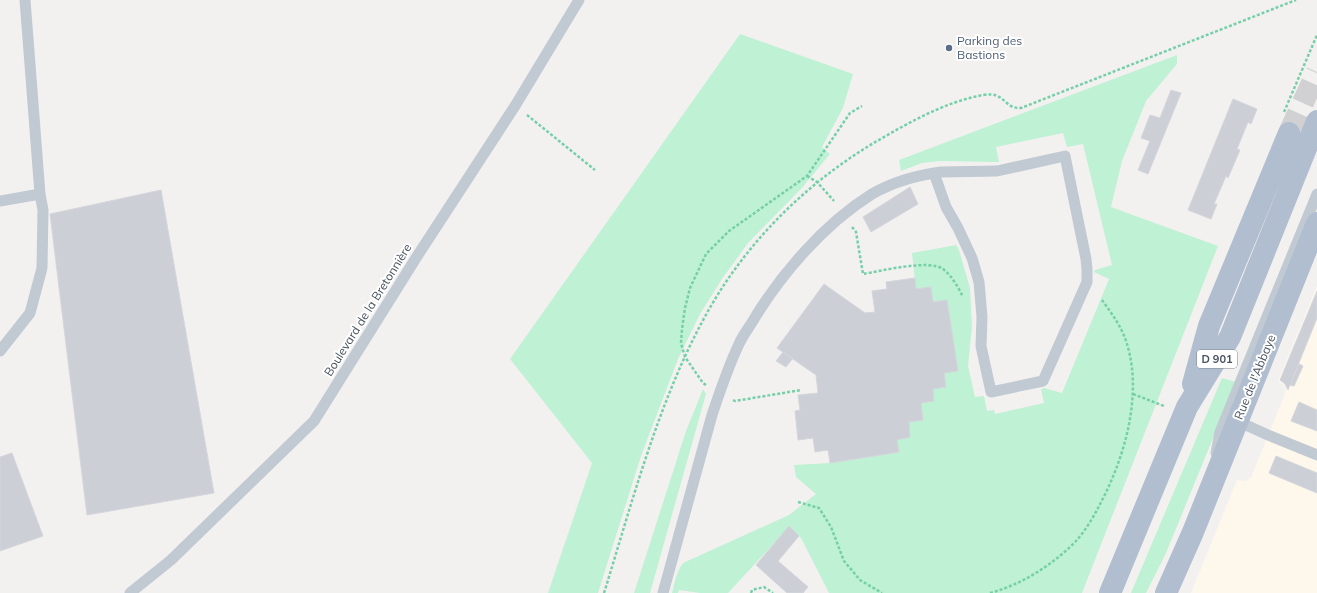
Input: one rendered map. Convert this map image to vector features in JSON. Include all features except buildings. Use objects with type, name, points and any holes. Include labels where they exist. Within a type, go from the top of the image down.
[{"type":"main road","name":"D 901","points":[[1187,407],[1230,337],[1317,121]]},
{"type":"main road","name":"D 901","points":[[1110,593],[1187,407],[1209,326],[1289,133]]},
{"type":"main road","name":"Rue de l'Abbaye","points":[[1166,593],[1193,532],[1317,223]]},
{"type":"main road","name":"Rue de l'Abbaye","points":[[1158,593],[1193,532]]},
{"type":"lane","points":[[0,351],[30,313],[42,268],[43,210],[40,194],[25,0]]},
{"type":"lane","name":"Boulevard de la Bretonnière","points":[[130,593],[171,560],[314,421],[416,258],[515,106],[579,0]]},
{"type":"lane","points":[[663,593],[712,415],[739,343],[766,299],[806,250],[844,215],[873,194],[904,180],[934,173],[997,171],[1065,156],[1088,269],[1087,282],[1043,381],[991,392],[981,346],[982,317],[979,282],[972,258],[946,207],[934,173]]},
{"type":"lane","points":[[0,201],[40,194]]},
{"type":"lane","points":[[1210,487],[1220,432],[1317,194]]},
{"type":"lane","points":[[1237,421],[1317,455]]},
{"type":"path","points":[[604,593],[655,433],[685,357],[708,312],[734,271],[767,230],[817,182],[851,156],[893,132],[957,102],[984,95],[993,95],[1000,96],[1014,108],[1021,108],[1296,0]]},
{"type":"path","points":[[515,106],[595,170]]},
{"type":"path","points":[[685,357],[681,343],[685,308],[690,288],[706,254],[729,231],[807,176],[850,113],[862,106]]},
{"type":"path","points":[[807,176],[817,182],[844,215]]},
{"type":"path","points":[[856,235],[863,274],[921,264],[932,265],[942,269],[952,279],[965,302]]},
{"type":"path","points":[[990,593],[1030,576],[1060,556],[1076,541],[1104,497],[1117,466],[1124,444],[1133,394],[1132,368],[1127,345],[1119,324],[1102,300]]},
{"type":"path","points":[[735,401],[802,390]]},
{"type":"path","points":[[1133,394],[1165,406]]},
{"type":"path","points":[[798,502],[819,508],[831,527],[844,561],[860,580],[882,593]]},
{"type":"path","points":[[751,593],[752,590],[764,587],[773,593]]},
{"type":"shaded area","points":[[1317,286],[1317,593],[1191,593],[1237,480],[1246,481],[1251,477],[1285,394],[1286,388],[1278,381]]},
{"type":"green space","points":[[740,34],[853,74],[843,108],[822,147],[830,154],[801,189],[748,243],[722,279],[700,314],[678,359],[641,456],[598,593],[548,593],[592,463],[510,359]]},
{"type":"green space","points":[[1177,55],[1177,64],[1146,101],[1122,161],[1111,207],[1218,246],[1082,593],[829,593],[801,538],[789,527],[728,593],[700,593],[679,590],[678,593],[672,593],[677,574],[683,563],[789,515],[816,494],[796,477],[794,465],[830,463],[898,452],[897,440],[910,437],[909,422],[923,420],[921,403],[934,401],[933,389],[946,387],[944,373],[958,371],[947,300],[933,302],[931,287],[916,289],[912,253],[956,245],[959,250],[970,288],[972,327],[968,366],[975,397],[984,396],[987,411],[994,410],[995,414],[1044,403],[1041,389],[1044,388],[1062,393],[1109,279],[1094,272],[1095,270],[1112,265],[1083,144],[1067,147],[1063,133],[996,147],[999,162],[939,161],[922,163],[901,171],[899,160]]},
{"type":"green space","points":[[1222,378],[1236,382],[1166,553],[1146,593],[1131,593]]},
{"type":"green space","points":[[703,389],[706,394],[650,593],[634,593],[686,431]]},
{"type":"tunnel","points":[[1289,133],[1317,72]]},
{"type":"place","name":"Parking des Bastions","points":[[949,48]]}]
